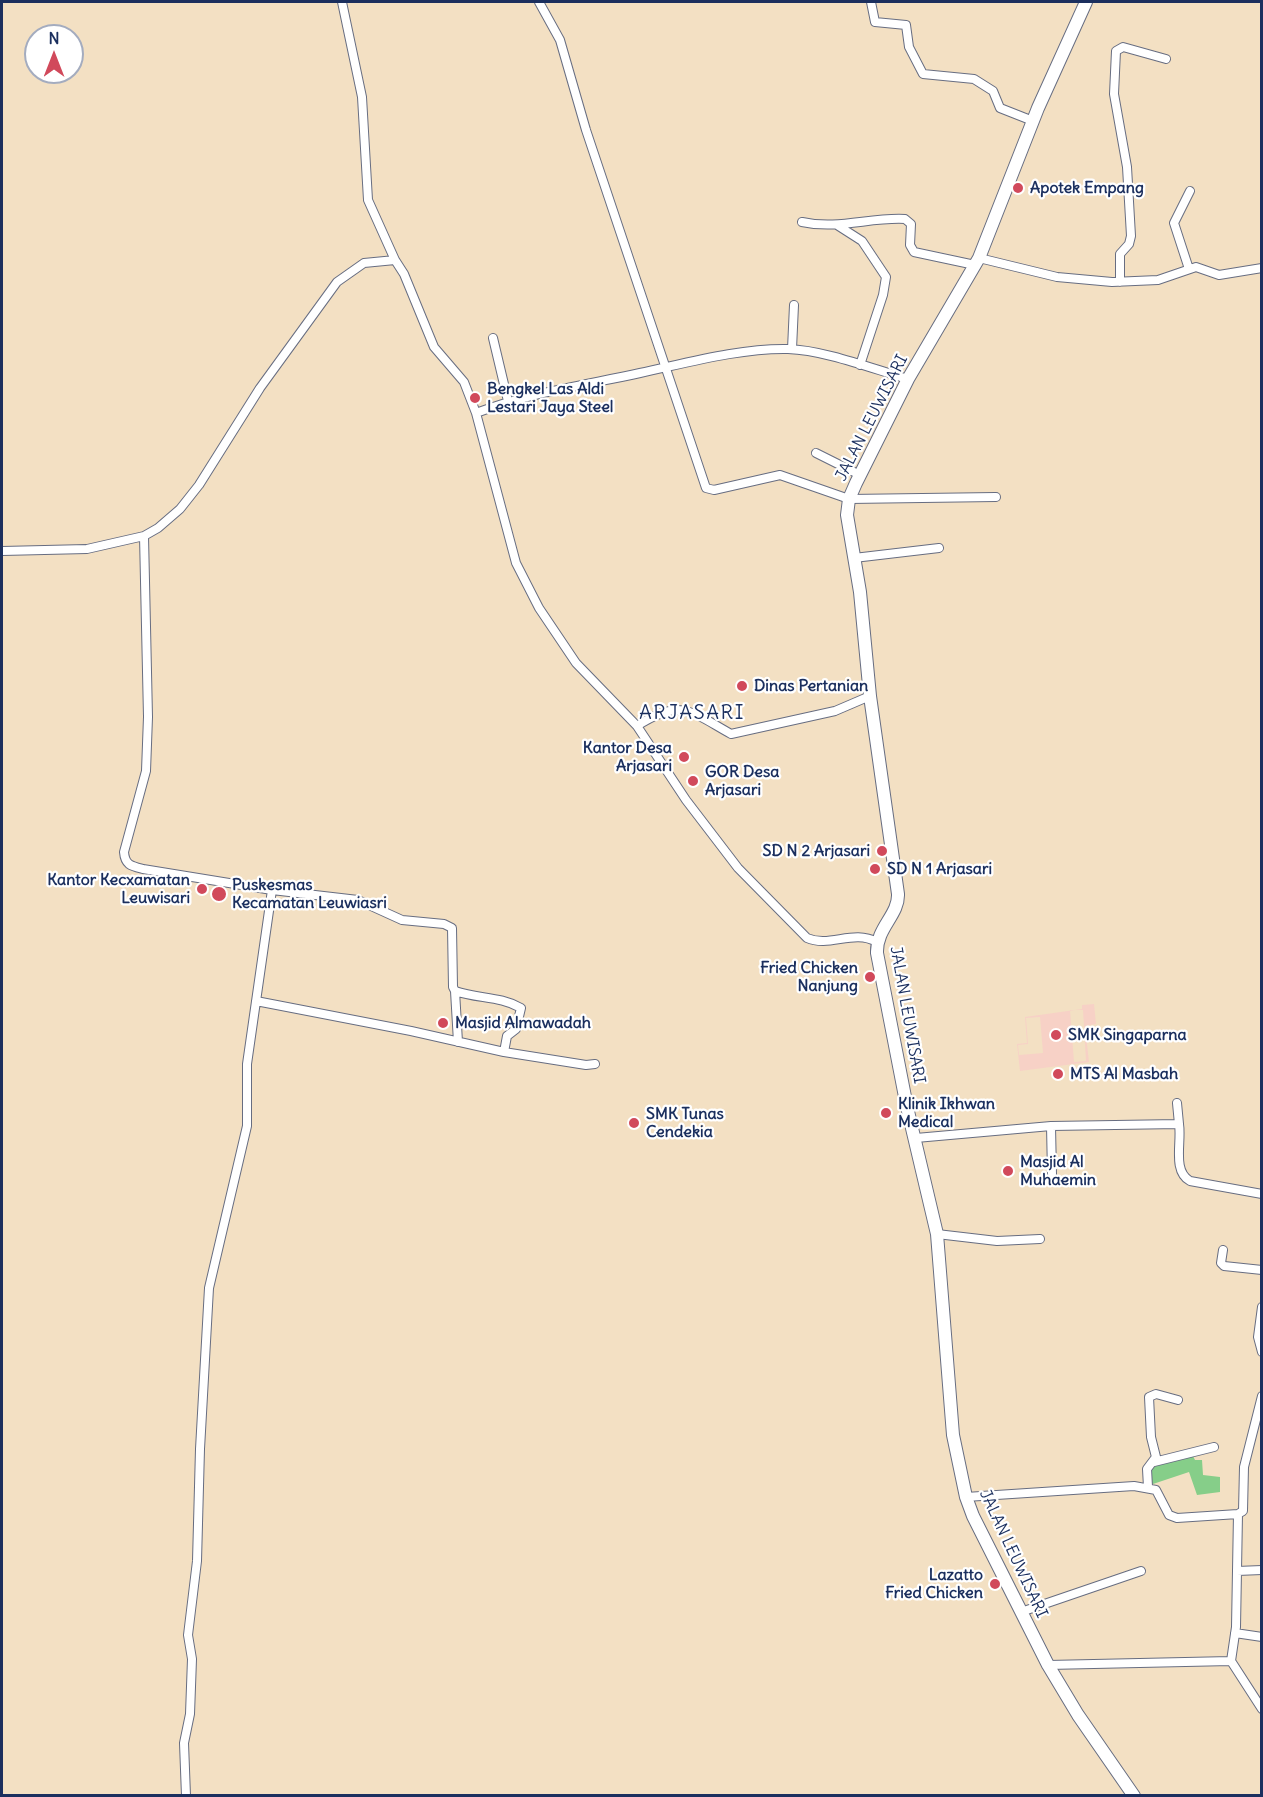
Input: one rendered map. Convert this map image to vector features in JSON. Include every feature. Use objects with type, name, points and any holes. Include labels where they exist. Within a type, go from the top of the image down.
[{"type":"main road","name":"JALAN LEUWISARI","points":[[1086,2],[1033,121],[977,261],[908,379],[849,499],[847,515],[898,901],[877,942],[890,1029],[937,1233],[949,1405],[966,1497],[1048,1665],[1078,1715],[1134,1796]]},
{"type":"street","points":[[342,2],[362,97],[368,200],[395,260],[404,273],[434,347],[464,382],[476,413],[506,529],[521,576],[568,654],[637,726],[686,800],[738,868],[807,938],[819,942],[861,936],[877,942]]},
{"type":"street","points":[[538,2],[560,40],[586,130],[704,483],[709,489],[780,476],[849,499],[996,497]]},
{"type":"street","points":[[871,2],[875,22],[906,25],[909,47],[923,74],[974,79],[993,91],[1000,108],[1033,121]]},
{"type":"street","points":[[1120,282],[1120,254],[1129,244],[1131,236],[1126,167],[1114,94],[1116,51],[1122,47],[1166,59]]},
{"type":"street","points":[[1189,269],[1174,224],[1190,191]]},
{"type":"street","points":[[802,222],[837,225],[905,219],[912,224],[910,243],[914,252],[977,261],[1057,277],[1120,282],[1158,280],[1202,267],[1219,275],[1262,268]]},
{"type":"street","points":[[837,225],[862,241],[886,277],[883,295],[860,365]]},
{"type":"street","points":[[2,551],[87,549],[144,536],[170,519],[199,485],[260,387],[336,282],[364,263],[395,260]]},
{"type":"street","points":[[792,349],[794,305]]},
{"type":"street","points":[[493,338],[508,401]]},
{"type":"street","points":[[476,413],[508,401],[748,352],[792,349],[908,379]]},
{"type":"street","points":[[816,453],[860,475]]},
{"type":"street","points":[[144,536],[148,717],[146,771],[124,852],[124,861],[129,866],[143,869],[272,890],[358,900],[402,920],[444,924],[452,928],[453,987],[458,1042]]},
{"type":"street","points":[[854,558],[939,548]]},
{"type":"street","points":[[637,726],[649,718],[680,708],[694,712],[731,734],[826,713],[870,696]]},
{"type":"street","points":[[186,1796],[184,1743],[190,1714],[192,1659],[188,1635],[197,1561],[200,1449],[209,1288],[247,1126],[247,1064],[271,910],[272,890]]},
{"type":"street","points":[[455,991],[483,999],[506,1000],[520,1008],[516,1029],[507,1036],[504,1052]]},
{"type":"street","points":[[256,1001],[504,1052],[586,1065],[595,1064]]},
{"type":"street","points":[[1177,1103],[1182,1138],[1179,1170],[1182,1176],[1190,1181],[1262,1194]]},
{"type":"street","points":[[916,1138],[1051,1126],[1179,1124]]},
{"type":"street","points":[[1051,1126],[1052,1174]]},
{"type":"street","points":[[937,1233],[997,1241],[1040,1239]]},
{"type":"street","points":[[1223,1250],[1221,1263],[1224,1266],[1262,1270]]},
{"type":"street","points":[[1262,1306],[1258,1337],[1262,1352]]},
{"type":"street","points":[[1148,1487],[1147,1469],[1154,1462],[1156,1454],[1151,1437],[1149,1397],[1156,1394],[1178,1400]]},
{"type":"street","points":[[966,1497],[1134,1486],[1156,1490],[1169,1515],[1177,1518],[1238,1514],[1243,1511],[1244,1467],[1262,1395]]},
{"type":"street","points":[[1154,1462],[1214,1447]]},
{"type":"street","points":[[1238,1514],[1235,1633],[1231,1661],[1262,1709]]},
{"type":"street","points":[[1237,1571],[1262,1570]]},
{"type":"street","points":[[1021,1612],[1141,1572]]},
{"type":"street","points":[[1235,1633],[1262,1637]]},
{"type":"street","points":[[1048,1665],[1231,1661]]},
{"type":"shaded area","name":"SMK Singaparna","points":[[1094,1004],[1096,1024],[1085,1026],[1089,1062],[1020,1071],[1017,1044],[1027,1043],[1025,1017],[1070,1011],[1074,1062],[1086,1061],[1083,1010],[1075,1010],[1082,1009],[1082,1005]],"holes":[[[1040,1017],[1043,1053],[1019,1055],[1018,1045],[1028,1044],[1026,1018]]]},
{"type":"green space","points":[[1192,1454],[1195,1460],[1202,1460],[1203,1475],[1220,1477],[1220,1492],[1197,1495],[1189,1472],[1151,1483],[1150,1468]]},
{"type":"place","name":"Apotek Empang","points":[[1018,188]]},
{"type":"place","name":"Bengkel Las Aldi Lestari Jaya Steel","points":[[475,398]]},
{"type":"place","name":"Dinas Pertanian","points":[[742,686]]},
{"type":"place","name":"Kantor Desa Arjasari","points":[[684,757]]},
{"type":"place","name":"GOR Desa Arjasari","points":[[693,781]]},
{"type":"place","name":"SD N 2 Arjasari","points":[[882,851]]},
{"type":"place","name":"SD N 1 Arjasari","points":[[875,869]]},
{"type":"place","name":"Kantor Kecxamatan Leuwisari","points":[[202,889]]},
{"type":"place","name":"Puskesmas Kecamatan Leuwiasri","points":[[219,894]]},
{"type":"place","name":"Fried Chicken Nanjung","points":[[870,977]]},
{"type":"place","name":"Masjid Almawadah","points":[[443,1023]]},
{"type":"place","name":"SMK Singaparna","points":[[1056,1035]]},
{"type":"place","name":"MTS Al Masbah","points":[[1058,1074]]},
{"type":"place","name":"Klinik Ikhwan Medical","points":[[886,1113]]},
{"type":"place","name":"SMK Tunas Cendekia","points":[[634,1123]]},
{"type":"place","name":"Masjid Al Muhaemin","points":[[1008,1171]]},
{"type":"place","name":"Lazatto Fried Chicken","points":[[995,1584]]},
{"type":"district","name":"ARJASARI","points":[[692,713]]}]
